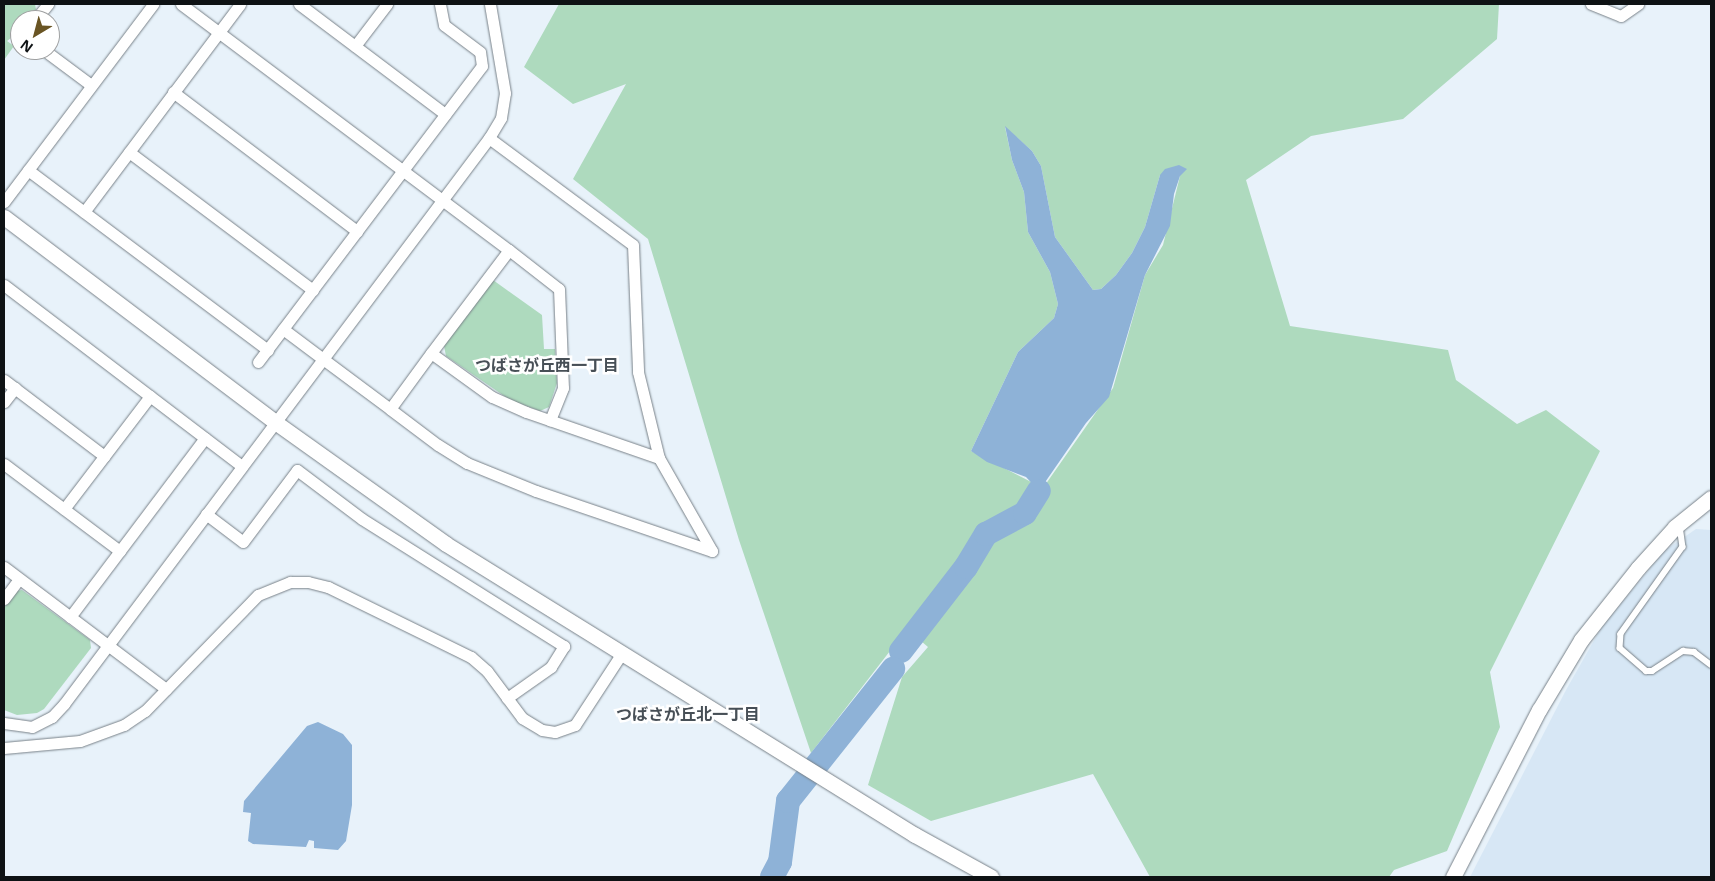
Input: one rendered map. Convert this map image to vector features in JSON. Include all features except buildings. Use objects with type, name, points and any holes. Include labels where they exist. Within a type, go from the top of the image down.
[{"type":"street","points":[[4,202],[153,4]]},
{"type":"street","points":[[181,4],[559,289],[563,388],[550,421]]},
{"type":"street","points":[[84,212],[240,4]]},
{"type":"street","points":[[355,46],[387,4]]},
{"type":"street","points":[[258,362],[482,66],[480,52],[444,25],[440,4]]},
{"type":"street","points":[[4,723],[32,727],[52,717],[108,646],[489,138],[502,118],[505,93],[490,4]]},
{"type":"street","points":[[1591,4],[1621,16],[1638,4]]},
{"type":"street","points":[[307,6],[355,46],[445,114]]},
{"type":"street","points":[[58,60],[92,85]]},
{"type":"street","points":[[174,92],[357,231]]},
{"type":"street","points":[[283,329],[390,409],[468,463],[536,491],[712,551],[659,458],[638,372],[633,245],[489,138]]},
{"type":"street","points":[[129,152],[313,290]]},
{"type":"street","points":[[28,170],[268,350]]},
{"type":"street","points":[[4,217],[275,422],[446,544],[915,835],[991,877]]},
{"type":"street","points":[[390,409],[509,250]]},
{"type":"street","points":[[4,285],[242,466]]},
{"type":"street","points":[[431,353],[492,397],[550,421],[659,458]]},
{"type":"street","points":[[4,380],[104,456]]},
{"type":"street","points":[[4,402],[14,388]]},
{"type":"street","points":[[64,510],[150,396]]},
{"type":"street","points":[[70,617],[205,438]]},
{"type":"street","points":[[4,464],[120,551]]},
{"type":"street","points":[[206,514],[243,542],[297,470],[362,519],[564,646],[550,667],[507,698]]},
{"type":"street","points":[[1453,877],[1562,668],[1607,604],[1680,524],[1711,498]]},
{"type":"street","points":[[4,567],[166,689]]},
{"type":"street","points":[[4,598],[19,579]]},
{"type":"street","points":[[4,748],[80,740],[102,734],[145,711],[258,595],[272,587],[308,582],[328,587],[471,657],[487,671],[507,698],[531,725],[542,730],[564,730],[584,715],[622,653]]},
{"type":"lane","points":[[1680,524],[1683,547],[1621,634],[1620,648],[1646,670],[1652,671],[1683,651],[1694,652],[1711,665]]},
{"type":"shaded area","points":[[1696,529],[1711,530],[1711,877],[1470,877],[1566,690],[1601,628],[1664,551]]},
{"type":"green space","points":[[4,4],[35,4],[36,10],[10,10],[10,39],[7,41],[10,43],[10,52],[4,60]]},
{"type":"green space","points":[[559,4],[1499,4],[1497,39],[1403,119],[1311,136],[1246,180],[1290,326],[1448,350],[1456,380],[1517,424],[1546,410],[1600,451],[1490,672],[1500,727],[1447,851],[1394,870],[1389,877],[1150,877],[1093,774],[931,821],[868,785],[902,677],[928,647],[907,629],[811,753],[739,540],[648,239],[573,179],[626,84],[573,104],[524,67]],"holes":[[[1005,127],[1032,151],[1041,166],[1055,237],[1093,290],[1101,289],[1116,275],[1132,253],[1145,227],[1160,175],[1180,176],[1163,245],[1145,275],[1113,388],[1043,488],[971,451],[1018,352],[1054,318],[1058,304],[1050,272],[1028,232],[1024,192],[1012,160]]]},
{"type":"green space","points":[[493,280],[542,315],[544,349],[555,349],[557,383],[549,407],[540,411],[510,400],[446,356],[444,346]]},
{"type":"green space","points":[[22,590],[90,640],[91,648],[44,709],[37,713],[17,715],[4,710],[4,608],[16,591]]},
{"type":"water","points":[[1005,126],[1032,151],[1041,166],[1055,237],[1093,290],[1101,289],[1116,275],[1132,253],[1145,227],[1160,175],[1165,169],[1179,165],[1187,169],[1180,176],[1174,194],[1170,226],[1145,275],[1109,397],[1086,423],[1039,491],[1026,477],[987,462],[971,451],[1018,352],[1054,318],[1058,304],[1050,272],[1028,232],[1024,192],[1012,160]]},
{"type":"water","points":[[318,722],[343,734],[352,745],[352,805],[346,841],[338,850],[314,848],[314,841],[309,840],[306,847],[253,844],[248,841],[251,813],[243,812],[244,801],[307,726]]},
{"type":"waterway","points":[[901,651],[966,567],[986,534],[1025,513],[1039,491]]},
{"type":"waterway","points":[[772,877],[780,862],[788,801],[893,669]]},
{"type":"district","name":"つばさが丘西一丁目","points":[[547,365]]},
{"type":"district","name":"つばさが丘北一丁目","points":[[688,714]]}]
